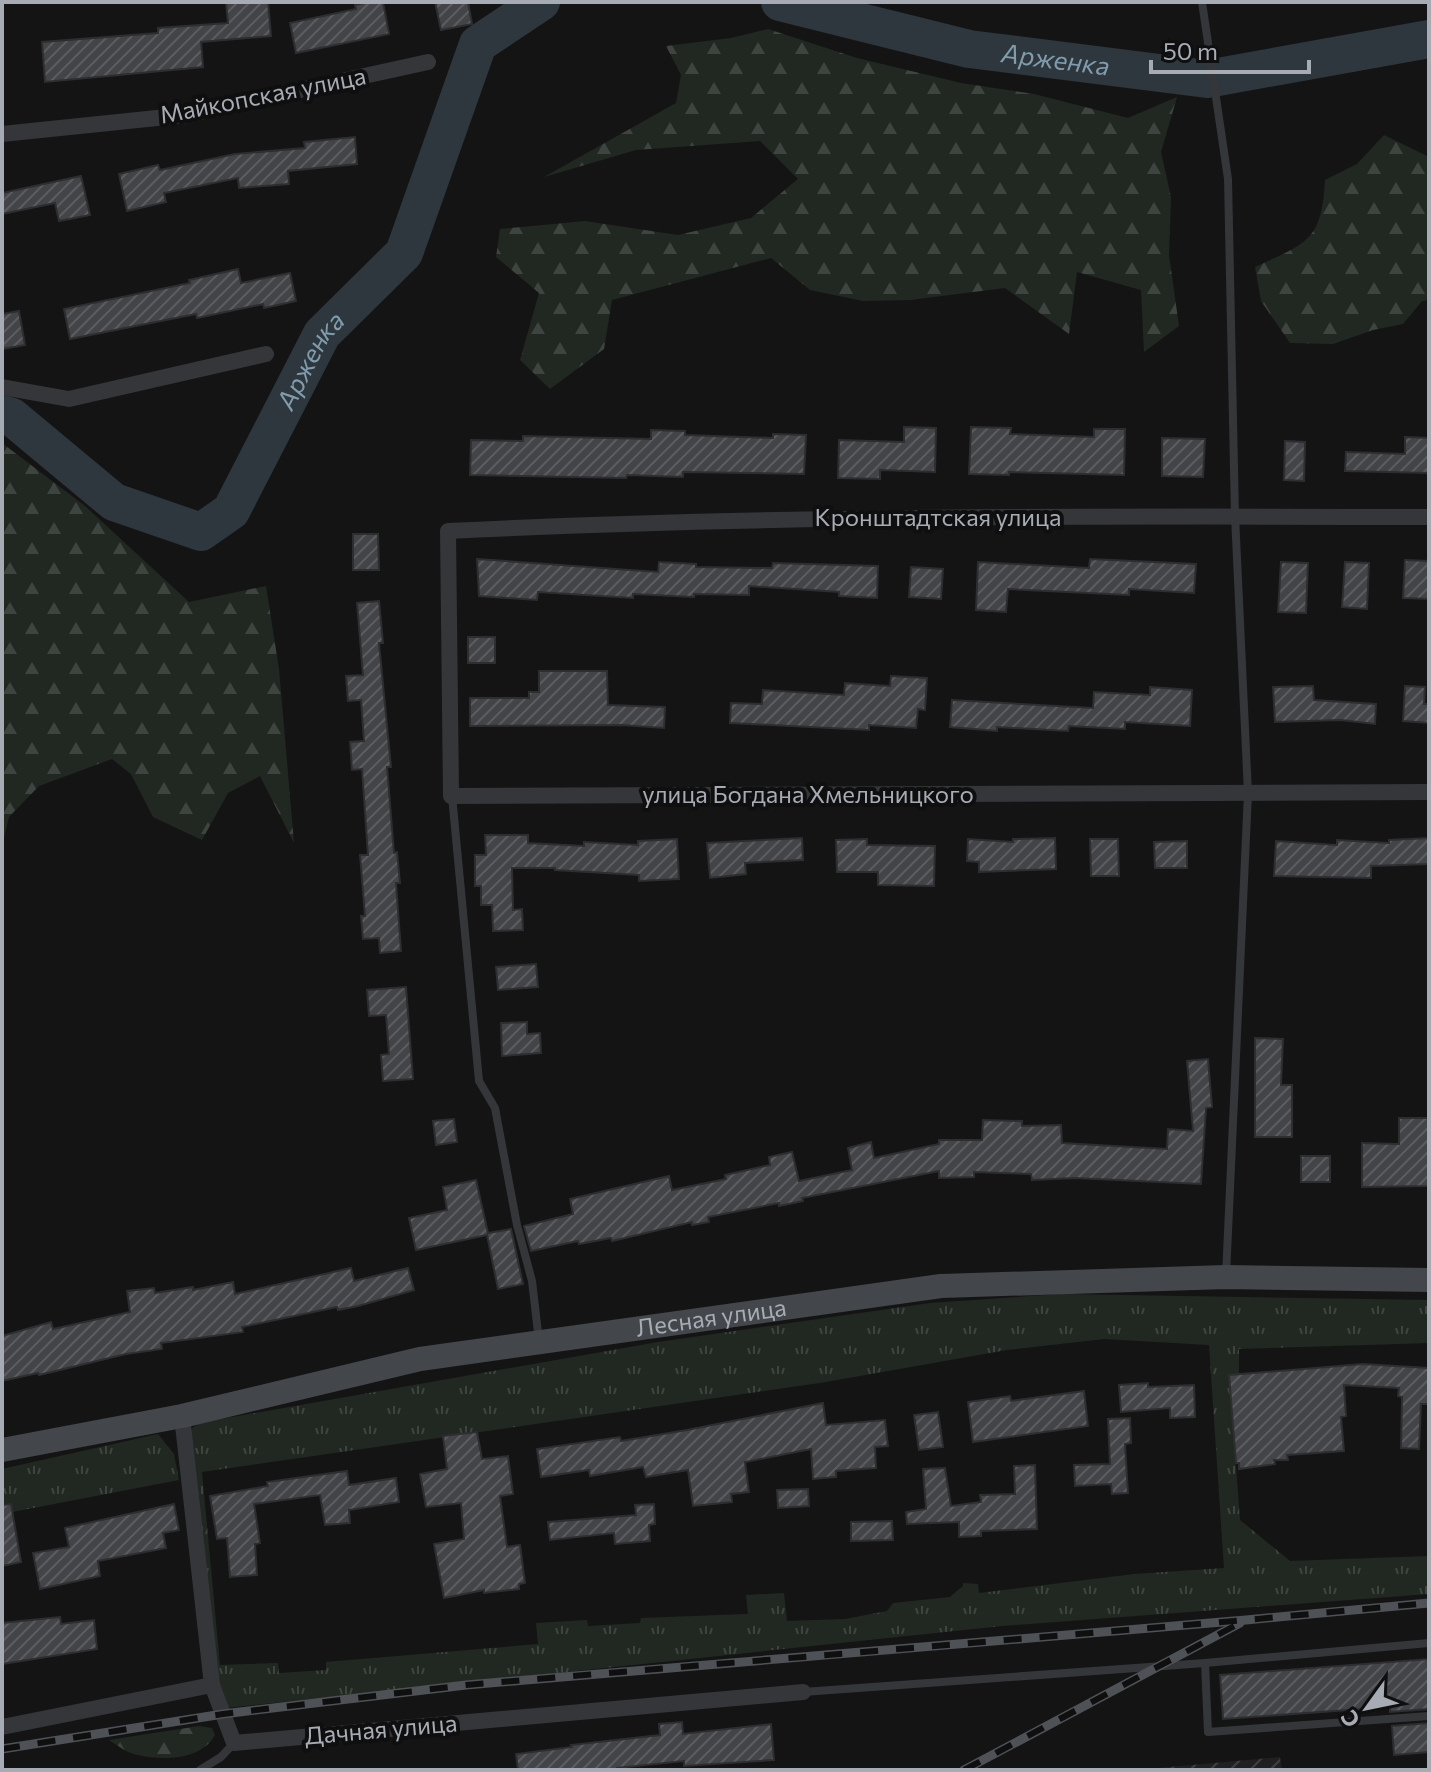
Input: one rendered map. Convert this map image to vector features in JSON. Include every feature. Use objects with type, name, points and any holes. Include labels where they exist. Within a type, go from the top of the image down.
[{"type":"street","name":"Майкопская улица","points":[[2,134],[186,115],[428,62]]},
{"type":"street","points":[[2,387],[69,399],[266,354]]},
{"type":"street","name":"Кронштадтская улица","points":[[451,796],[448,531],[722,520],[1429,517]]},
{"type":"street","name":"улица Богдана Хмельницкого","points":[[451,796],[1429,792]]},
{"type":"street","name":"Лесная улица","points":[[2,1450],[182,1416],[420,1359],[941,1286],[1226,1277],[1429,1280]]},
{"type":"street","points":[[182,1416],[212,1685],[234,1743]]},
{"type":"street","points":[[2,1727],[212,1685]]},
{"type":"street","name":"Дачная улица","points":[[234,1743],[803,1692]]},
{"type":"lane","points":[[1202,2],[1228,179],[1235,516],[1248,793],[1226,1277]]},
{"type":"lane","points":[[451,796],[479,1081],[495,1108],[517,1225],[532,1281],[539,1343]]},
{"type":"lane","points":[[803,1692],[1205,1663],[1429,1643]]},
{"type":"lane","points":[[1205,1663],[1208,1732],[1429,1716]]},
{"type":"lane","points":[[200,1770],[221,1757],[234,1743]]},
{"type":"shaded area","points":[[1280,1757],[1282,1770],[1133,1770],[1181,1766]]},
{"type":"green space","points":[[768,29],[857,58],[961,83],[1034,94],[1128,118],[1177,97],[1161,152],[1171,197],[1169,255],[1179,326],[1144,352],[1141,290],[1077,272],[1069,334],[1005,288],[910,300],[863,301],[810,290],[771,258],[612,300],[604,349],[550,389],[520,360],[539,293],[496,257],[500,229],[585,221],[678,235],[751,218],[798,179],[760,141],[636,150],[544,177],[676,103],[681,75],[666,46],[731,38]]},
{"type":"green space","points":[[1384,135],[1429,157],[1429,300],[1422,301],[1403,324],[1373,330],[1333,344],[1290,343],[1261,301],[1255,267],[1308,238],[1320,216],[1325,180],[1357,164]]},
{"type":"green space","points":[[2,443],[85,506],[189,602],[266,586],[279,669],[294,843],[260,776],[228,793],[202,840],[153,817],[131,774],[112,759],[39,786],[9,817],[2,846]]},
{"type":"green space","points":[[1061,1294],[1429,1300],[1429,1343],[1239,1349],[1239,1374],[1229,1375],[1240,1520],[1290,1561],[1429,1556],[1429,1594],[1002,1626],[226,1708],[218,1679],[190,1433],[193,1427],[204,1422],[658,1342],[930,1303]],"holes":[[[1104,1339],[1209,1345],[1224,1568],[1134,1574],[979,1593],[978,1584],[963,1583],[950,1597],[893,1603],[887,1611],[845,1619],[787,1621],[784,1593],[746,1595],[748,1614],[641,1618],[640,1623],[588,1626],[587,1620],[536,1623],[538,1644],[326,1662],[326,1670],[279,1673],[278,1663],[220,1665],[202,1472],[820,1383],[1007,1350]]]},
{"type":"green space","points":[[158,1434],[174,1454],[179,1480],[2,1514],[2,1469]]},
{"type":"green space","points":[[199,1726],[212,1728],[215,1735],[201,1750],[181,1757],[138,1755],[109,1740]]},
{"type":"building","points":[[268,2],[271,36],[201,42],[203,67],[45,82],[42,42],[158,33],[158,28],[228,23],[226,3]]},
{"type":"building","points":[[383,2],[389,34],[296,53],[290,23],[356,9],[355,5]]},
{"type":"building","points":[[435,2],[468,2],[472,24],[441,30]]},
{"type":"building","points":[[355,137],[357,164],[288,171],[289,184],[239,188],[238,178],[164,193],[166,202],[127,211],[119,174],[158,165],[160,170],[235,154],[305,148],[304,142]]},
{"type":"building","points":[[81,176],[90,215],[59,221],[55,203],[2,214],[2,193]]},
{"type":"building","points":[[238,269],[241,283],[290,273],[296,301],[264,308],[263,304],[197,318],[196,314],[70,339],[64,309],[190,283],[189,280]]},
{"type":"building","points":[[19,311],[25,345],[2,349],[2,314]]},
{"type":"building","points":[[904,427],[936,428],[935,472],[880,470],[880,479],[838,478],[839,440],[904,442]]},
{"type":"building","points":[[971,427],[1011,428],[1010,434],[1094,437],[1094,429],[1125,429],[1124,475],[969,474]]},
{"type":"building","points":[[651,430],[685,431],[685,435],[773,438],[773,434],[806,435],[804,474],[683,472],[683,477],[627,475],[626,478],[470,475],[471,440],[523,441],[523,436],[651,439]]},
{"type":"building","points":[[1405,437],[1429,438],[1429,473],[1345,471],[1346,452],[1405,454]]},
{"type":"building","points":[[1162,438],[1205,439],[1203,477],[1162,476]]},
{"type":"building","points":[[1285,441],[1305,442],[1304,481],[1284,480]]},
{"type":"building","points":[[353,534],[378,534],[379,570],[353,570]]},
{"type":"building","points":[[477,559],[658,572],[659,562],[696,564],[696,567],[772,568],[773,563],[878,566],[877,598],[839,596],[839,592],[749,586],[749,595],[694,594],[694,597],[633,594],[633,598],[538,592],[537,600],[479,596]]},
{"type":"building","points":[[1090,559],[1196,564],[1194,593],[1129,589],[1129,595],[1008,589],[1006,612],[976,610],[978,562],[1089,568]]},
{"type":"building","points":[[1405,560],[1429,561],[1429,599],[1403,598]]},
{"type":"building","points":[[1281,562],[1308,563],[1306,613],[1278,612]]},
{"type":"building","points":[[1345,562],[1369,563],[1367,609],[1342,607]]},
{"type":"building","points":[[911,567],[943,569],[941,599],[909,597]]},
{"type":"building","points":[[379,601],[383,643],[379,643],[391,767],[387,767],[394,853],[397,852],[400,883],[396,883],[401,951],[380,953],[379,938],[363,939],[361,916],[365,916],[360,855],[368,855],[362,769],[352,770],[350,742],[364,741],[361,700],[348,701],[346,676],[363,675],[357,603]]},
{"type":"building","points":[[468,637],[495,637],[495,663],[468,663]]},
{"type":"building","points":[[539,671],[607,671],[608,705],[665,707],[664,728],[622,725],[470,726],[470,698],[529,698],[529,692],[539,692]]},
{"type":"building","points":[[891,676],[927,678],[925,710],[918,709],[916,728],[869,725],[869,730],[730,723],[731,703],[762,704],[763,690],[844,695],[845,683],[890,686]]},
{"type":"building","points":[[1313,686],[1314,700],[1376,704],[1375,724],[1341,720],[1275,722],[1273,687]]},
{"type":"building","points":[[1405,686],[1425,687],[1424,704],[1429,704],[1429,723],[1403,721]]},
{"type":"building","points":[[1150,687],[1192,690],[1190,726],[1125,722],[1125,729],[1069,726],[1068,731],[997,727],[997,731],[950,727],[952,700],[1093,708],[1094,692],[1150,695]]},
{"type":"building","points":[[485,835],[528,835],[528,843],[584,846],[584,842],[638,845],[638,841],[677,839],[679,879],[639,881],[639,875],[512,868],[513,910],[522,909],[523,930],[493,931],[492,905],[481,905],[481,886],[475,886],[475,855],[486,855]]},
{"type":"building","points":[[802,838],[803,860],[745,863],[746,874],[710,878],[707,843]]},
{"type":"building","points":[[1055,838],[1056,869],[979,872],[979,862],[967,861],[968,839],[1013,842],[1013,839]]},
{"type":"building","points":[[1429,838],[1429,864],[1371,866],[1371,878],[1274,876],[1276,841],[1337,845],[1337,840],[1389,843],[1389,840]]},
{"type":"building","points":[[867,839],[867,845],[935,846],[934,886],[878,885],[878,872],[837,872],[836,840]]},
{"type":"building","points":[[1090,839],[1118,839],[1119,876],[1091,876]]},
{"type":"building","points":[[1187,841],[1187,868],[1155,868],[1154,842]]},
{"type":"building","points":[[536,964],[538,987],[498,990],[496,967]]},
{"type":"building","points":[[406,987],[413,1079],[383,1081],[381,1055],[389,1054],[386,1015],[369,1016],[367,990]]},
{"type":"building","points":[[527,1022],[527,1034],[540,1033],[541,1053],[502,1056],[501,1023]]},
{"type":"building","points":[[1255,1038],[1283,1039],[1281,1085],[1292,1085],[1292,1137],[1255,1137]]},
{"type":"building","points":[[1208,1059],[1212,1107],[1206,1108],[1201,1184],[1075,1178],[1032,1180],[1031,1174],[974,1172],[974,1177],[939,1178],[939,1171],[802,1198],[803,1201],[779,1206],[779,1203],[708,1217],[709,1222],[692,1225],[692,1222],[612,1241],[611,1238],[579,1244],[578,1241],[531,1251],[524,1226],[573,1214],[570,1199],[669,1176],[672,1190],[726,1179],[725,1175],[770,1165],[769,1157],[792,1152],[799,1181],[852,1170],[848,1148],[871,1142],[874,1158],[939,1144],[939,1140],[982,1140],[983,1120],[1022,1121],[1022,1126],[1061,1125],[1062,1143],[1167,1149],[1168,1129],[1193,1131],[1187,1061]]},
{"type":"building","points":[[1399,1118],[1429,1118],[1429,1186],[1362,1187],[1362,1143],[1399,1144]]},
{"type":"building","points":[[454,1119],[457,1142],[436,1145],[433,1121]]},
{"type":"building","points":[[1301,1156],[1330,1156],[1330,1182],[1301,1182]]},
{"type":"building","points":[[476,1180],[488,1233],[511,1229],[523,1284],[498,1289],[487,1235],[416,1250],[409,1218],[447,1210],[443,1187]]},
{"type":"building","points":[[351,1268],[354,1281],[408,1268],[414,1290],[358,1306],[338,1310],[337,1307],[242,1327],[243,1332],[161,1343],[162,1349],[2,1381],[2,1336],[51,1322],[53,1329],[130,1312],[127,1291],[154,1288],[155,1293],[193,1287],[193,1290],[233,1282],[235,1294]]},
{"type":"building","points":[[1363,1364],[1429,1368],[1429,1404],[1421,1404],[1419,1449],[1401,1448],[1402,1397],[1398,1396],[1399,1388],[1344,1385],[1346,1416],[1341,1417],[1344,1451],[1287,1455],[1288,1460],[1274,1460],[1275,1464],[1239,1469],[1229,1375]]},
{"type":"building","points":[[1148,1383],[1148,1387],[1194,1385],[1195,1417],[1170,1418],[1170,1408],[1121,1412],[1119,1385]]},
{"type":"building","points":[[1084,1391],[1088,1426],[973,1442],[968,1402],[1010,1396],[1011,1401]]},
{"type":"building","points":[[823,1403],[826,1425],[885,1420],[888,1446],[875,1447],[876,1468],[836,1471],[836,1477],[813,1479],[811,1449],[745,1462],[749,1492],[731,1494],[732,1502],[693,1506],[688,1470],[646,1477],[643,1467],[590,1476],[589,1470],[541,1477],[537,1449],[620,1437],[621,1441]]},
{"type":"building","points":[[938,1412],[943,1447],[919,1450],[914,1415]]},
{"type":"building","points":[[1130,1418],[1131,1443],[1125,1444],[1128,1493],[1112,1494],[1111,1484],[1075,1486],[1074,1465],[1110,1464],[1108,1419]]},
{"type":"building","points":[[477,1432],[482,1459],[508,1456],[513,1494],[500,1496],[507,1547],[520,1545],[525,1583],[519,1584],[519,1589],[484,1593],[484,1590],[444,1598],[434,1544],[464,1539],[461,1503],[426,1507],[420,1474],[447,1469],[443,1436]]},
{"type":"building","points":[[1035,1465],[1037,1529],[981,1531],[981,1536],[959,1537],[959,1522],[907,1524],[906,1512],[926,1509],[923,1469],[945,1468],[951,1506],[981,1502],[980,1495],[1015,1494],[1014,1466]]},
{"type":"building","points":[[347,1471],[349,1485],[396,1478],[399,1502],[349,1510],[350,1523],[325,1525],[320,1495],[254,1504],[260,1543],[255,1544],[257,1575],[230,1577],[227,1538],[217,1539],[210,1496],[268,1486],[267,1482]]},
{"type":"building","points":[[808,1489],[809,1506],[778,1508],[777,1490]]},
{"type":"building","points":[[11,1504],[21,1562],[2,1566],[2,1505]]},
{"type":"building","points":[[174,1504],[179,1530],[163,1533],[166,1548],[98,1561],[100,1576],[40,1589],[33,1553],[69,1547],[65,1528]]},
{"type":"building","points":[[654,1504],[655,1524],[649,1525],[650,1541],[615,1544],[614,1533],[550,1540],[548,1522],[636,1515],[635,1505]]},
{"type":"building","points":[[892,1521],[893,1540],[851,1541],[851,1522]]},
{"type":"building","points":[[60,1617],[61,1624],[94,1620],[97,1649],[2,1664],[2,1623]]},
{"type":"building","points":[[1429,1659],[1429,1709],[1390,1712],[1390,1707],[1223,1719],[1220,1675]]},
{"type":"building","points":[[682,1722],[683,1734],[771,1724],[774,1760],[684,1766],[684,1761],[617,1770],[518,1770],[516,1754],[660,1735],[659,1724]]},
{"type":"building","points":[[1429,1723],[1429,1752],[1394,1755],[1392,1726]]},
{"type":"waterway","name":"Арженка","points":[[2,414],[12,417],[114,502],[201,532],[231,511],[322,334],[404,253],[478,44],[541,2]]},
{"type":"waterway","name":"Арженка","points":[[780,2],[969,49],[1207,79],[1429,39]]},
{"type":"railway","points":[[2,1749],[223,1714],[466,1685],[1429,1603]]},
{"type":"railway","points":[[964,1770],[1240,1623]]}]
